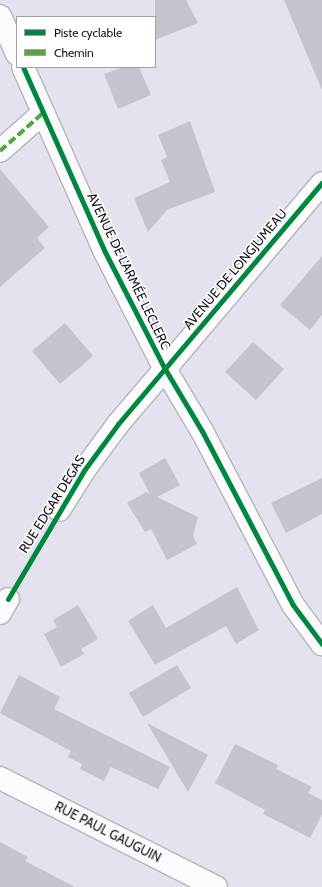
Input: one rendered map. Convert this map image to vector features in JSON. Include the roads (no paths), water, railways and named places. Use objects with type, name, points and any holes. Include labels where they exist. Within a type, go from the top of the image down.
[{"type":"street","points":[[0,16],[16,52]]},
{"type":"street","name":"AVENUE DE L'ARMÉE LECLERC","points":[[23,68],[104,252],[165,369],[202,431],[293,605],[322,644]]},
{"type":"street","points":[[0,151],[43,113]]},
{"type":"street","name":"AVENUE DE LONGJUMEAU","points":[[165,369],[322,183]]},
{"type":"street","name":"RUE EDGAR DEGAS","points":[[60,510],[85,469],[118,424],[165,369]]},
{"type":"street","name":"RUE PAUL GAUGUIN","points":[[0,778],[216,887]]}]
